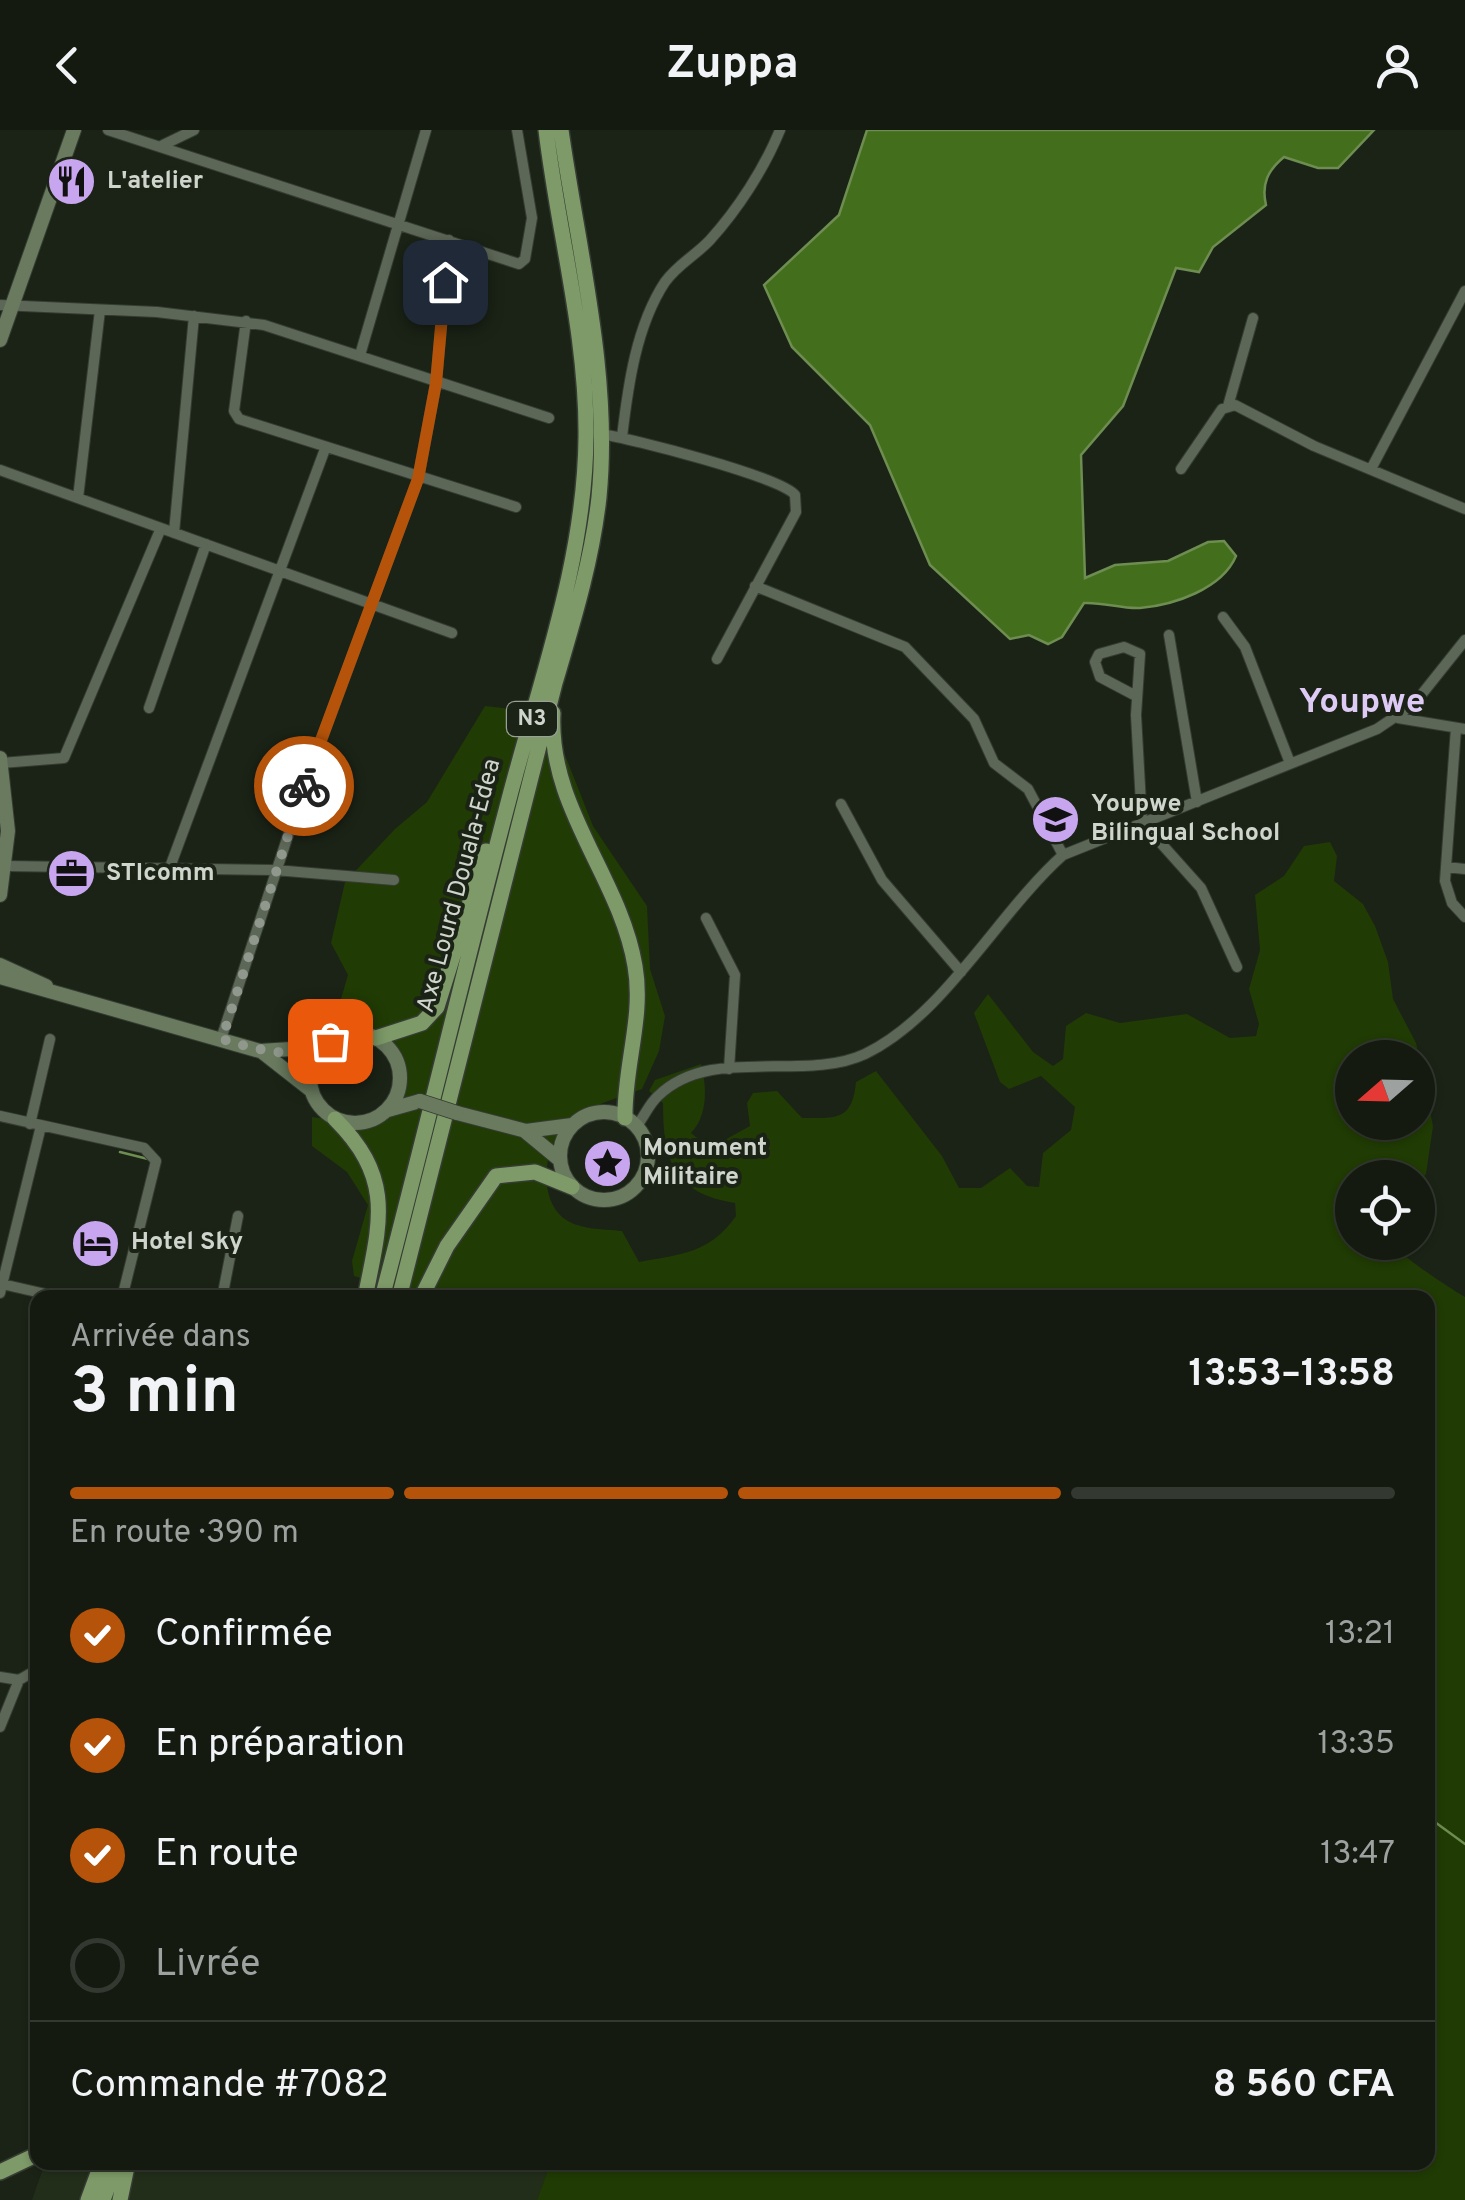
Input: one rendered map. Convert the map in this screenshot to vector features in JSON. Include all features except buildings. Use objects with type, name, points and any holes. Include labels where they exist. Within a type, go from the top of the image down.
[{"type":"highway","name":"Axe Lourd Douala-Edea","points":[[384,1290],[568,575],[582,495],[586,436],[572,295],[546,130]]},
{"type":"highway","name":"Axe Lourd Douala-Edea","points":[[401,1290],[555,684],[584,590],[599,497],[596,359],[561,130]]},
{"type":"highway","points":[[555,684],[552,725],[561,782],[616,908],[635,966],[631,1122]]},
{"type":"highway","points":[[376,1038],[422,1023],[436,1006],[478,873],[513,782]]},
{"type":"highway","points":[[335,1119],[369,1159],[378,1190],[380,1225],[367,1290]]},
{"type":"highway","points":[[425,1290],[448,1246],[496,1176],[534,1172],[572,1186]]},
{"type":"highway","points":[[0,2172],[30,2158]]},
{"type":"highway","points":[[88,2200],[99,2170]]},
{"type":"highway","points":[[103,2200],[114,2170]]},
{"type":"highway","points":[[120,2200],[126,2170]]},
{"type":"main road","points":[[0,340],[6,306],[74,130]]},
{"type":"main road","points":[[0,895],[6,866],[1,761]]},
{"type":"main road","points":[[0,964],[51,990]]},
{"type":"main road","points":[[0,976],[260,1050],[323,1048]]},
{"type":"main road","points":[[0,989],[26,986]]},
{"type":"main road","points":[[312,1090],[314,1060],[323,1048],[348,1034],[376,1038],[397,1061],[400,1078],[388,1110]]},
{"type":"main road","points":[[260,1050],[312,1090],[335,1119],[368,1122],[388,1110],[420,1101]]},
{"type":"main road","points":[[400,1078],[420,1101],[526,1131],[572,1125],[592,1114],[631,1122],[648,1155],[638,1184],[612,1200],[598,1200],[572,1186],[560,1160],[526,1131]]},
{"type":"main road","points":[[560,1160],[562,1141],[572,1125]]},
{"type":"street","points":[[108,130],[519,264],[525,260],[532,218],[517,130]]},
{"type":"street","points":[[163,146],[194,130]]},
{"type":"street","points":[[360,355],[426,130]]},
{"type":"street","points":[[622,437],[629,384],[652,305],[683,260],[709,241],[733,210],[780,130]]},
{"type":"street","points":[[222,1039],[254,951],[276,870],[418,479],[436,383],[449,240]]},
{"type":"street","points":[[1371,470],[1465,292]]},
{"type":"street","points":[[6,306],[246,321],[549,418]]},
{"type":"street","points":[[78,498],[100,310]]},
{"type":"street","points":[[174,533],[194,316]]},
{"type":"street","points":[[1182,469],[1228,406],[1254,318]]},
{"type":"street","points":[[246,321],[235,415],[324,449],[516,507]]},
{"type":"street","points":[[1228,406],[1236,406],[1371,470],[1465,508]]},
{"type":"street","points":[[600,434],[622,437],[790,488],[797,500],[796,512],[717,659]]},
{"type":"street","points":[[170,867],[324,449]]},
{"type":"street","points":[[0,470],[452,633]]},
{"type":"street","points":[[1,761],[64,758],[160,528]]},
{"type":"street","points":[[149,708],[206,544]]},
{"type":"street","points":[[755,586],[906,647],[974,719],[994,763],[1028,789],[1063,855]]},
{"type":"street","points":[[1223,617],[1245,647],[1290,763]]},
{"type":"street","points":[[1169,634],[1197,802]]},
{"type":"street","points":[[631,1122],[670,1087],[729,1069],[828,1064],[866,1054],[960,972],[1034,882],[1063,855],[1398,718],[1461,656],[1465,640]]},
{"type":"street","points":[[1136,696],[1100,677],[1095,662],[1099,654],[1115,648],[1137,650],[1142,660],[1136,696],[1142,822],[1201,888],[1237,966]]},
{"type":"street","points":[[1398,718],[1460,728],[1459,802],[1446,867],[1447,893],[1465,916]]},
{"type":"street","points":[[842,804],[882,880],[960,972]]},
{"type":"street","points":[[6,866],[276,870],[394,880]]},
{"type":"street","points":[[1446,867],[1465,869]]},
{"type":"street","points":[[706,918],[735,975],[729,1069]]},
{"type":"street","points":[[30,1293],[1,1288],[50,1039]]},
{"type":"street","points":[[0,1116],[144,1148],[156,1161],[124,1290]]},
{"type":"street","points":[[224,1290],[238,1216]]},
{"type":"street","points":[[0,1677],[19,1680],[30,1675]]},
{"type":"street","points":[[0,1727],[19,1680]]},
{"type":"shaded area","points":[[867,130],[1374,130],[1338,168],[1318,168],[1284,157],[1267,178],[1266,205],[1213,247],[1199,272],[1176,268],[1123,406],[1081,455],[1085,578],[1115,565],[1168,561],[1208,542],[1224,541],[1236,556],[1220,578],[1182,599],[1153,606],[1084,603],[1062,637],[1048,644],[1029,635],[1010,639],[930,565],[870,425],[792,347],[764,285],[839,215]]},
{"type":"shaded area","points":[[485,706],[513,709],[554,727],[593,826],[647,906],[650,969],[665,1016],[659,1051],[642,1089],[591,1108],[558,1135],[548,1158],[549,1197],[568,1221],[583,1227],[622,1231],[639,1262],[705,1245],[736,1216],[735,1203],[698,1191],[676,1171],[669,1157],[663,1103],[649,1091],[655,1080],[701,1064],[705,1100],[701,1118],[691,1133],[710,1148],[750,1126],[747,1103],[753,1093],[777,1091],[802,1118],[833,1117],[841,1115],[851,1104],[856,1082],[876,1071],[942,1156],[959,1188],[981,1188],[1010,1168],[1027,1186],[1039,1187],[1043,1153],[1071,1130],[1075,1107],[1041,1076],[1009,1089],[1000,1082],[974,1013],[988,994],[1033,1052],[1053,1066],[1063,1059],[1066,1026],[1086,1013],[1120,1023],[1187,1014],[1230,1038],[1256,1036],[1259,1024],[1249,989],[1260,950],[1255,895],[1284,876],[1304,846],[1330,842],[1337,856],[1334,881],[1363,904],[1375,926],[1388,962],[1393,999],[1414,1040],[1335,1040],[1335,1140],[1431,1140],[1428,1160],[1335,1160],[1335,1260],[1410,1260],[1465,1297],[1465,2200],[537,2200],[548,2170],[1435,2170],[1435,1290],[399,1290],[354,1276],[352,1261],[368,1205],[347,1172],[312,1146],[312,1117],[368,1122],[385,1113],[395,1101],[399,1086],[398,1070],[391,1056],[381,1044],[366,1036],[348,1034],[338,1009],[348,975],[331,943],[345,882],[395,829],[427,802]]},
{"type":"shaded area","points":[[43,2170],[548,2170],[537,2200],[32,2200]]},
{"type":"waterway","points":[[120,1152],[148,1159]]},
{"type":"waterway","points":[[1435,1822],[1465,1844]]},
{"type":"way so far","points":[[304,786],[254,951],[222,1039],[260,1050],[291,1051],[323,1048],[330,1041]]},
{"type":"place","name":"L'atelier","points":[[72,182]]},
{"type":"place","name":"Youpwe Bilingual School","points":[[1056,819]]},
{"type":"place","name":"STIcomm","points":[[71,874]]},
{"type":"place","name":"Monument Militaire","points":[[608,1163]]},
{"type":"place","name":"Hotel Sky","points":[[96,1243]]},
{"type":"district","name":"Youpwe","points":[[1362,703]]},
{"type":"route","points":[[304,786],[418,479],[436,383],[445,282]]}]
